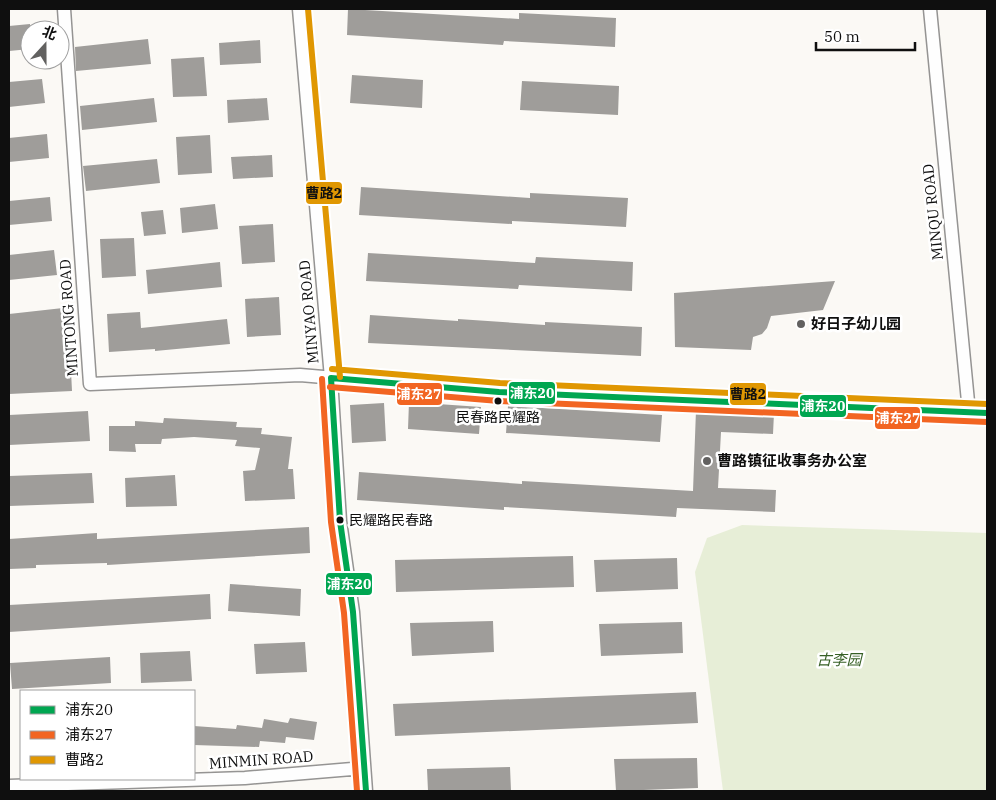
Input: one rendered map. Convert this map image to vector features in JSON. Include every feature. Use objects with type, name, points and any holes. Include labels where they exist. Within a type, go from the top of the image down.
[{"type":"street","name":"MINTONG ROAD","points":[[64,9],[90,384],[300,375],[331,378]]},
{"type":"street","name":"MINYAO ROAD","points":[[298,9],[331,378],[340,522],[353,612],[366,791]]},
{"type":"street","name":"MINQU ROAD","points":[[930,9],[969,412]]},
{"type":"street","points":[[331,378],[499,392],[987,413]]},
{"type":"street","name":"MINMIN ROAD","points":[[195,780],[245,778],[364,768]]},
{"type":"street","name":"MINMIN ROAD","points":[[9,786],[186,780]]},
{"type":"green space","name":"古李园","points":[[742,525],[987,533],[987,791],[723,791],[695,572],[707,538]]},
{"type":"building","points":[[348,9],[519,19],[519,13],[616,18],[615,47],[504,41],[503,45],[347,35]]},
{"type":"building","points":[[20,25],[20,50],[9,51],[9,26]]},
{"type":"building","points":[[148,39],[151,64],[76,71],[75,47]]},
{"type":"building","points":[[260,40],[261,63],[220,65],[219,43]]},
{"type":"building","points":[[204,57],[207,96],[173,97],[171,59]]},
{"type":"building","points":[[352,75],[423,80],[422,108],[350,103]]},
{"type":"building","points":[[42,79],[45,103],[9,107],[9,82]]},
{"type":"building","points":[[522,81],[619,86],[618,115],[520,110]]},
{"type":"building","points":[[154,98],[157,122],[82,130],[80,106]]},
{"type":"building","points":[[267,98],[269,120],[228,123],[227,100]]},
{"type":"building","points":[[47,134],[49,158],[9,162],[9,138]]},
{"type":"building","points":[[210,135],[212,173],[178,175],[176,137]]},
{"type":"building","points":[[272,155],[273,177],[233,179],[231,157]]},
{"type":"building","points":[[157,159],[160,183],[86,191],[83,166]]},
{"type":"building","points":[[361,187],[530,198],[530,193],[628,198],[626,227],[512,221],[512,224],[359,215]]},
{"type":"building","points":[[50,197],[52,221],[9,225],[9,201]]},
{"type":"building","points":[[215,204],[218,229],[182,233],[180,208]]},
{"type":"building","points":[[163,210],[166,234],[144,236],[141,212]]},
{"type":"building","points":[[273,224],[275,262],[242,264],[239,226]]},
{"type":"building","points":[[134,238],[136,276],[102,278],[100,239]]},
{"type":"building","points":[[54,250],[57,275],[9,280],[9,255]]},
{"type":"building","points":[[368,253],[535,263],[536,257],[633,262],[632,291],[519,285],[518,289],[366,281]]},
{"type":"building","points":[[220,262],[222,287],[148,294],[146,270]]},
{"type":"building","points":[[835,281],[823,310],[771,316],[767,328],[762,334],[753,337],[751,350],[675,347],[674,293]]},
{"type":"building","points":[[279,297],[281,335],[247,337],[245,299]]},
{"type":"building","points":[[63,308],[68,351],[70,351],[72,391],[9,394],[9,314]]},
{"type":"building","points":[[140,312],[141,328],[227,319],[230,344],[155,351],[155,349],[109,352],[107,314]]},
{"type":"building","points":[[370,315],[545,325],[545,322],[642,327],[641,356],[368,343]]},
{"type":"building","points":[[409,402],[481,407],[479,434],[408,429]]},
{"type":"building","points":[[384,403],[386,441],[352,443],[350,405]]},
{"type":"building","points":[[508,406],[662,415],[660,442],[506,433]]},
{"type":"building","points":[[696,410],[774,413],[773,434],[721,432],[718,488],[776,490],[775,512],[677,508],[676,517],[504,507],[504,510],[357,500],[359,472],[522,484],[522,481],[693,491]]},
{"type":"building","points":[[88,411],[90,441],[9,445],[9,415]]},
{"type":"building","points":[[164,418],[237,422],[236,427],[262,428],[261,434],[292,437],[288,469],[293,469],[295,499],[245,501],[243,471],[255,470],[260,448],[235,446],[237,440],[194,437],[162,439],[161,444],[135,444],[136,452],[109,451],[109,426],[135,426],[135,421],[163,423]]},
{"type":"building","points":[[92,473],[94,503],[9,506],[9,476]]},
{"type":"building","points":[[175,475],[177,506],[126,507],[125,478]]},
{"type":"building","points":[[309,527],[310,553],[107,565],[107,563],[36,565],[36,568],[9,569],[9,539],[97,533],[97,539]]},
{"type":"building","points":[[573,556],[574,587],[396,592],[395,560]]},
{"type":"building","points":[[677,558],[678,589],[596,592],[594,560]]},
{"type":"building","points":[[230,584],[301,589],[300,616],[228,611]]},
{"type":"building","points":[[210,594],[211,619],[9,632],[9,605]]},
{"type":"building","points":[[493,621],[494,652],[412,656],[410,623]]},
{"type":"building","points":[[682,622],[683,653],[601,656],[599,624]]},
{"type":"building","points":[[305,642],[307,672],[256,674],[254,644]]},
{"type":"building","points":[[190,651],[192,681],[141,683],[140,653]]},
{"type":"building","points":[[110,657],[111,683],[12,689],[10,663]]},
{"type":"building","points":[[696,692],[698,723],[395,736],[393,704]]},
{"type":"building","points":[[290,718],[317,722],[314,740],[286,737],[285,743],[260,741],[259,747],[195,745],[195,726],[236,729],[237,725],[262,728],[264,719],[288,723]]},
{"type":"building","points":[[697,758],[698,788],[616,791],[614,759]]},
{"type":"building","points":[[510,767],[511,791],[428,791],[427,769]]},
{"type":"transit line","name":"曹路2","points":[[308,9],[340,377]]},
{"type":"transit line","name":"曹路2","points":[[332,369],[500,383],[987,404]]},
{"type":"transit line","name":"浦东20","points":[[331,378],[499,392],[987,413]]},
{"type":"transit line","name":"浦东20","points":[[331,378],[340,521],[353,612],[366,791]]},
{"type":"transit line","name":"浦东27","points":[[322,379],[331,522],[344,613],[357,791]]},
{"type":"transit line","name":"浦东27","points":[[330,387],[499,401],[987,422]]},
{"type":"place","name":"好日子幼儿园","points":[[801,324]]},
{"type":"place","name":"民春路民耀路","points":[[498,401]]},
{"type":"place","name":"曹路镇征收事务办公室","points":[[707,461]]},
{"type":"place","name":"民耀路民春路","points":[[340,520]]}]
